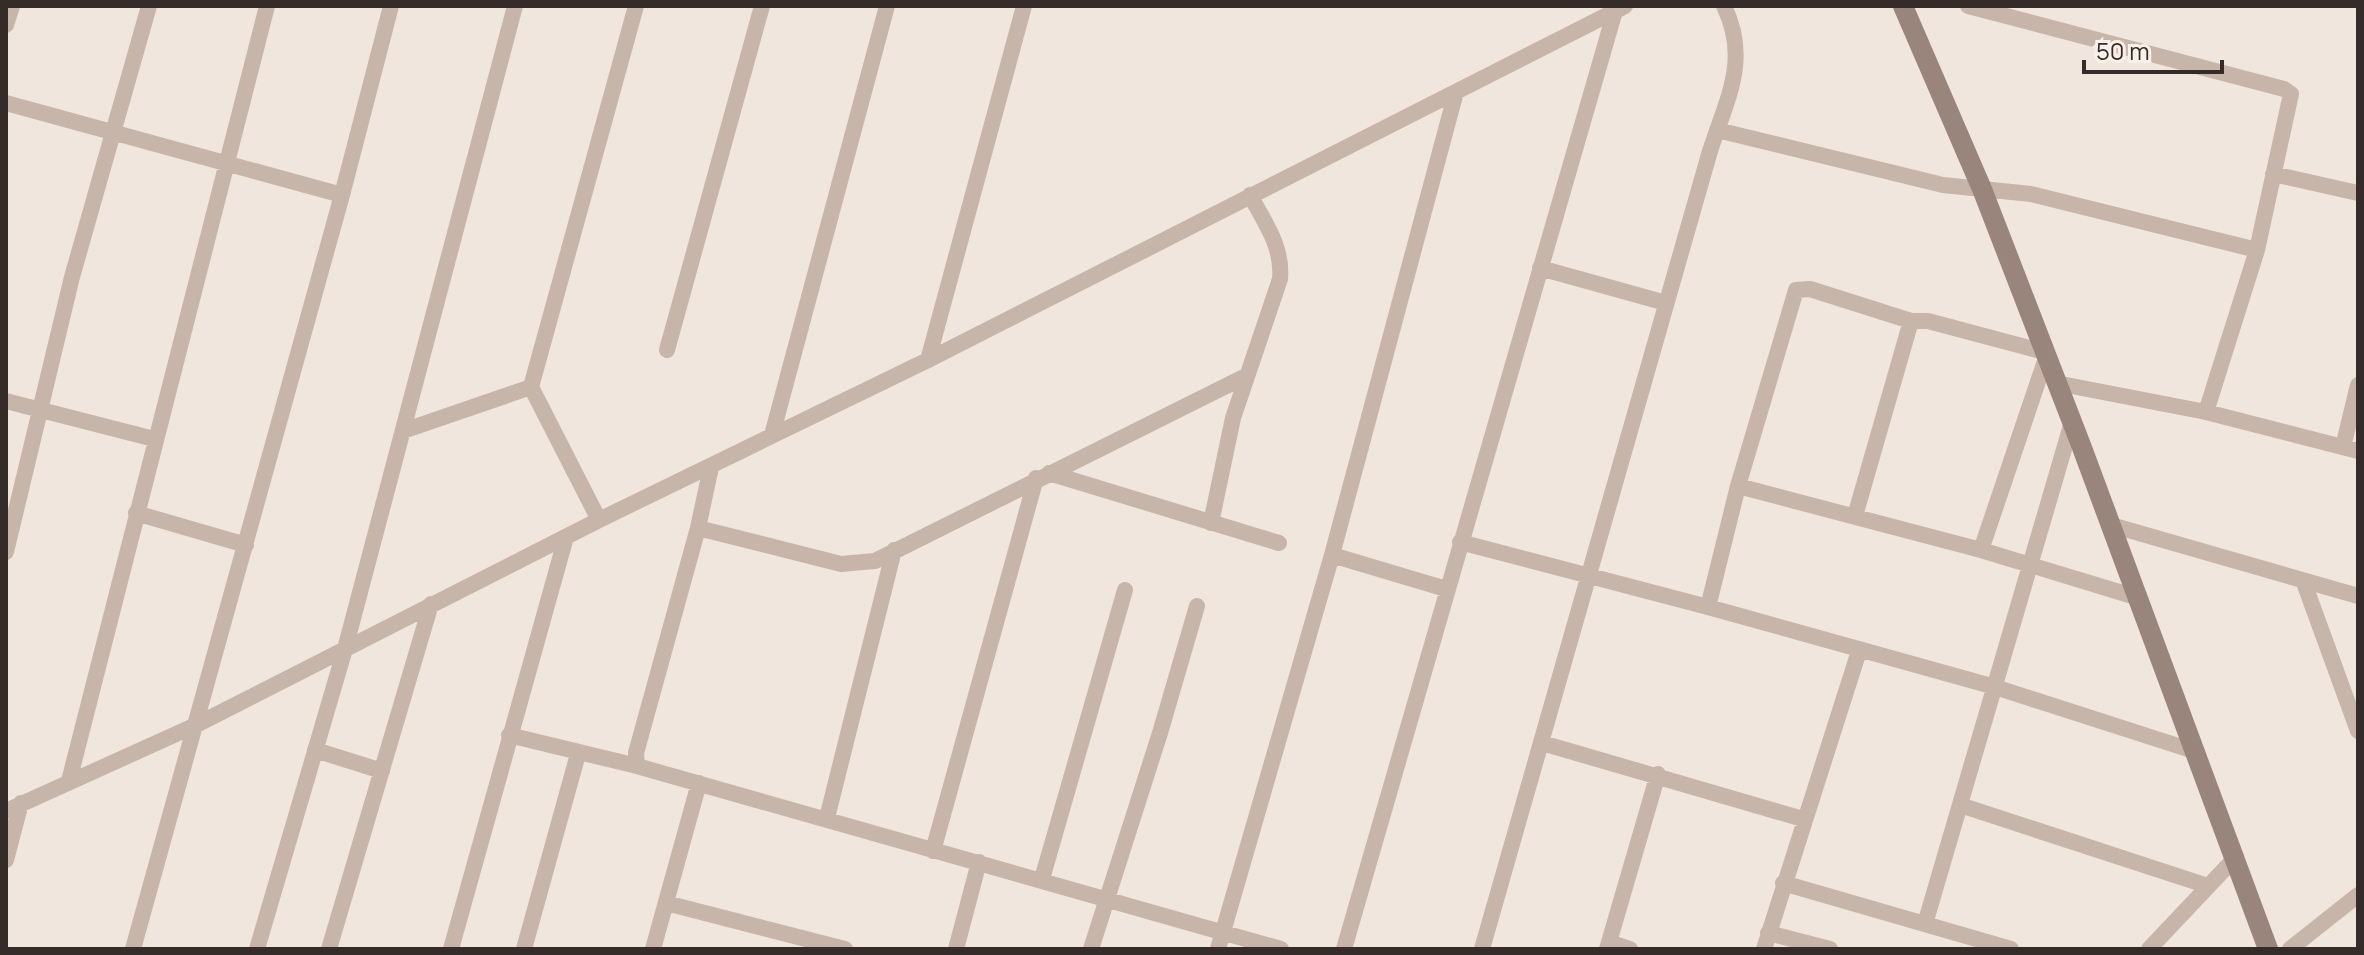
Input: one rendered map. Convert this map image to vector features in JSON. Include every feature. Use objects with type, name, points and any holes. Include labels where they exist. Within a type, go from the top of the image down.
[{"type":"street","points":[[6,25],[12,6]]},
{"type":"street","points":[[6,552],[112,132],[149,6]]},
{"type":"street","points":[[69,781],[267,6]]},
{"type":"street","points":[[133,949],[342,195],[391,6]]},
{"type":"street","points":[[257,949],[345,649],[515,6]]},
{"type":"street","points":[[599,520],[531,387],[636,6]]},
{"type":"street","points":[[667,350],[762,6]]},
{"type":"street","points":[[772,435],[887,6]]},
{"type":"street","points":[[928,360],[1024,6]]},
{"type":"street","points":[[1482,949],[1666,303],[1736,72],[1736,31],[1724,6]]},
{"type":"street","points":[[1903,6],[1982,189],[2197,752],[2268,949]]},
{"type":"street","points":[[1968,6],[2288,91],[2292,102],[2257,250],[2206,412]]},
{"type":"street","points":[[6,860],[14,807],[196,725],[599,520],[928,360],[1620,8]]},
{"type":"street","points":[[1344,949],[1540,268],[1620,8]]},
{"type":"street","points":[[1218,949],[1332,555],[1456,92]]},
{"type":"street","points":[[6,103],[342,195]]},
{"type":"street","points":[[1717,130],[1943,185],[2031,194],[2257,250]]},
{"type":"street","points":[[2273,174],[2358,193]]},
{"type":"street","points":[[1211,523],[1246,376],[1280,279],[1282,262],[1276,243],[1250,195]]},
{"type":"street","points":[[1540,268],[1666,303]]},
{"type":"street","points":[[1708,607],[1738,486],[1796,290],[1810,289],[1911,321],[1928,321],[2045,355]]},
{"type":"street","points":[[1855,516],[1911,321]]},
{"type":"street","points":[[1981,550],[2045,355]]},
{"type":"street","points":[[698,528],[841,564],[875,561],[1042,475],[1246,376]]},
{"type":"street","points":[[2056,383],[2206,412],[2350,449],[2358,385]]},
{"type":"street","points":[[403,431],[531,387]]},
{"type":"street","points":[[6,401],[154,439]]},
{"type":"street","points":[[1925,924],[2072,422]]},
{"type":"street","points":[[637,766],[636,753],[698,528],[711,467]]},
{"type":"street","points":[[1042,475],[1279,543]]},
{"type":"street","points":[[933,851],[1042,475]]},
{"type":"street","points":[[1738,486],[1981,550],[2139,598]]},
{"type":"street","points":[[136,513],[246,545]]},
{"type":"street","points":[[2111,525],[2358,596]]},
{"type":"street","points":[[451,949],[566,537]]},
{"type":"street","points":[[1460,542],[1995,687],[2197,752]]},
{"type":"street","points":[[827,818],[894,550]]},
{"type":"street","points":[[1332,555],[1446,589]]},
{"type":"street","points":[[2303,580],[2358,731]]},
{"type":"street","points":[[1042,879],[1125,590]]},
{"type":"street","points":[[329,949],[431,604]]},
{"type":"street","points":[[1091,949],[1197,606]]},
{"type":"street","points":[[1830,949],[1766,941],[1859,651]]},
{"type":"street","points":[[509,735],[827,818],[1281,949]]},
{"type":"street","points":[[1542,743],[1658,774],[1803,819]]},
{"type":"street","points":[[315,750],[382,771]]},
{"type":"street","points":[[524,949],[578,754]]},
{"type":"street","points":[[1630,949],[1608,946],[1658,774]]},
{"type":"street","points":[[653,949],[699,783]]},
{"type":"street","points":[[1960,805],[2208,886]]},
{"type":"street","points":[[2149,949],[2236,857]]},
{"type":"street","points":[[956,949],[979,862]]},
{"type":"street","points":[[1783,883],[2011,949]]},
{"type":"street","points":[[2290,949],[2358,895]]},
{"type":"street","points":[[666,903],[845,949]]}]
